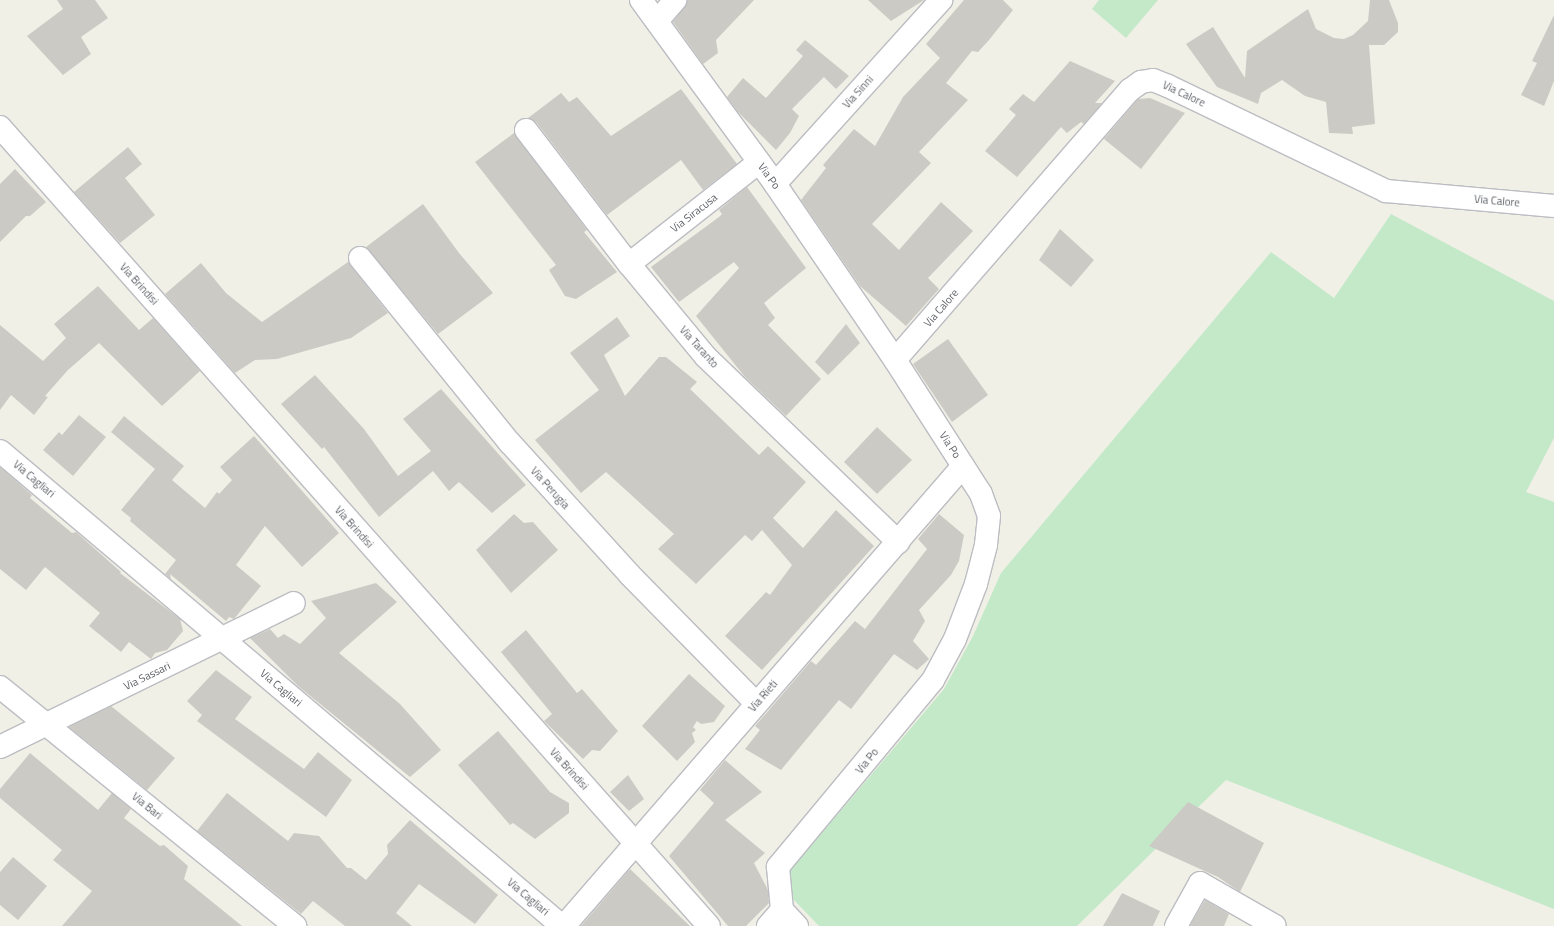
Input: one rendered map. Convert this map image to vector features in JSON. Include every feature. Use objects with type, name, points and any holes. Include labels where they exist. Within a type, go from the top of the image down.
[{"type":"street","name":"Via Po","points":[[641,0],[775,184],[895,360],[981,494],[989,516],[986,545],[976,584],[955,638],[933,680],[778,867],[775,918]]},
{"type":"street","points":[[656,21],[675,0]]},
{"type":"street","name":"Via Sinni","points":[[775,184],[941,0]]},
{"type":"street","name":"Via Calore","points":[[895,360],[1130,90],[1141,82],[1153,80],[1168,86],[1386,191],[1554,206]]},
{"type":"street","name":"Via Brindisi","points":[[0,126],[709,926]]},
{"type":"street","name":"Via Taranto","points":[[526,130],[628,264],[706,358],[898,542]]},
{"type":"street","name":"Via Siracusa","points":[[628,264],[759,162]]},
{"type":"street","name":"Via Perugia","points":[[360,258],[510,443],[630,575],[756,703]]},
{"type":"street","name":"Via Cagliari","points":[[0,450],[563,926]]},
{"type":"street","name":"Via Rieti","points":[[563,926],[636,845],[756,703],[963,466]]},
{"type":"street","name":"Via Sassari","points":[[0,747],[294,603]]},
{"type":"street","name":"Via Bari","points":[[0,687],[295,926]]},
{"type":"street","points":[[1176,926],[1200,883],[1275,926]]},
{"type":"street","points":[[775,918],[797,926]]},
{"type":"green space","points":[[1099,0],[1158,0],[1126,38],[1092,9]]},
{"type":"green space","points":[[1391,214],[1554,301],[1554,438],[1526,492],[1554,502],[1554,909],[1226,780],[1077,926],[819,926],[792,898],[788,873],[944,689],[973,636],[1001,573],[1271,252],[1334,298]]},
{"type":"building","points":[[57,0],[95,0],[108,18],[81,37],[91,54],[63,75],[27,36],[63,9]]},
{"type":"building","points":[[688,0],[754,0],[716,40],[718,53],[703,64],[673,22]]},
{"type":"building","points":[[868,0],[924,0],[891,21]]},
{"type":"building","points":[[964,0],[1003,0],[1013,10],[978,52],[972,51],[946,83],[968,100],[919,152],[931,163],[872,224],[899,250],[941,202],[973,231],[928,278],[939,289],[906,326],[860,286],[801,200],[826,168],[823,165],[854,129],[875,146],[903,97],[940,58],[926,44]]},
{"type":"building","points":[[1370,0],[1389,0],[1398,23],[1398,32],[1384,45],[1369,45],[1375,124],[1352,127],[1353,134],[1329,133],[1326,102],[1305,96],[1282,80],[1261,93],[1258,104],[1217,87],[1186,44],[1213,27],[1245,78],[1247,51],[1308,9],[1316,29],[1334,38],[1344,39],[1353,35],[1368,21]]},
{"type":"building","points":[[1554,15],[1554,81],[1544,106],[1521,95],[1537,63],[1532,61]]},
{"type":"building","points":[[805,40],[849,76],[836,89],[824,77],[792,109],[799,116],[790,133],[776,150],[738,112],[727,97],[743,78],[766,98],[803,56],[796,50]]},
{"type":"building","points":[[1070,61],[1115,81],[1095,103],[1102,103],[1084,124],[1081,122],[1067,133],[1061,127],[1017,177],[985,151],[1016,115],[1009,109],[1023,94],[1034,102]]},
{"type":"building","points":[[681,89],[737,164],[703,190],[681,160],[607,215],[536,122],[528,118],[561,93],[569,102],[577,97],[611,136]]},
{"type":"building","points":[[1150,98],[1185,113],[1141,169],[1104,139],[1138,99]]},
{"type":"building","points":[[514,133],[587,230],[584,232],[617,272],[576,299],[565,296],[549,270],[556,265],[475,162]]},
{"type":"building","points":[[128,147],[142,164],[125,178],[155,215],[120,243],[74,192]]},
{"type":"building","points":[[15,169],[46,202],[30,216],[26,216],[0,242],[0,184]]},
{"type":"building","points":[[747,187],[806,268],[764,303],[775,318],[768,325],[821,379],[786,416],[745,377],[696,316],[739,268],[734,262],[679,302],[651,267],[719,217],[722,214],[719,210]]},
{"type":"building","points":[[423,204],[459,253],[493,293],[438,334],[366,247]]},
{"type":"building","points":[[1060,229],[1094,260],[1071,287],[1039,260]]},
{"type":"building","points":[[348,262],[388,313],[351,338],[277,359],[255,360],[235,373],[165,294],[201,263],[226,293],[262,322]]},
{"type":"building","points":[[98,286],[139,330],[153,318],[200,371],[162,406],[99,343],[68,370],[45,396],[48,397],[34,415],[11,395],[0,410],[0,325],[43,361],[66,338],[54,324]]},
{"type":"building","points":[[617,317],[630,336],[604,355],[625,396],[659,357],[666,357],[697,382],[690,389],[759,455],[768,446],[806,482],[773,518],[803,548],[836,510],[874,546],[762,670],[725,636],[766,592],[770,595],[792,565],[762,530],[752,541],[745,535],[696,584],[658,549],[674,534],[606,472],[581,493],[535,440],[599,390],[570,353]]},
{"type":"building","points":[[846,324],[860,343],[828,375],[815,362]]},
{"type":"building","points":[[948,339],[988,395],[952,422],[913,364]]},
{"type":"building","points":[[315,375],[364,429],[398,476],[431,451],[403,419],[441,389],[526,485],[492,513],[459,482],[449,491],[433,471],[379,517],[324,447],[322,449],[281,404]]},
{"type":"building","points":[[79,415],[106,437],[73,476],[43,450],[59,432],[62,435]]},
{"type":"building","points":[[124,416],[184,466],[172,480],[205,508],[217,492],[219,494],[232,480],[220,467],[254,436],[339,533],[302,567],[265,526],[236,565],[261,586],[234,619],[229,617],[226,621],[170,574],[171,579],[165,574],[176,560],[130,521],[131,518],[121,510],[155,469],[111,432]]},
{"type":"building","points":[[877,427],[912,460],[877,494],[844,462]]},
{"type":"building","points":[[0,467],[32,495],[30,498],[72,533],[76,532],[121,572],[120,573],[180,619],[183,631],[167,650],[155,653],[151,659],[129,642],[121,652],[89,626],[100,613],[45,567],[26,590],[0,569]]},
{"type":"building","points":[[514,514],[524,523],[533,522],[558,550],[511,593],[476,550]]},
{"type":"building","points":[[939,514],[964,535],[959,561],[951,575],[919,610],[925,621],[913,641],[929,659],[917,670],[894,654],[851,709],[839,700],[781,770],[745,749],[760,730],[755,726],[811,661],[816,665],[855,621],[865,629],[927,549],[918,539]]},
{"type":"building","points":[[376,583],[397,602],[339,653],[400,704],[441,750],[410,777],[298,686],[250,638],[270,629],[278,638],[284,634],[300,644],[326,618],[311,601]]},
{"type":"building","points":[[526,630],[577,693],[582,689],[618,731],[600,751],[592,750],[583,759],[544,721],[552,714],[501,652]]},
{"type":"building","points":[[216,670],[252,697],[235,719],[304,769],[318,752],[352,780],[326,817],[197,721],[202,715],[187,701]]},
{"type":"building","points":[[689,674],[725,706],[714,722],[701,724],[697,721],[693,727],[696,730],[692,733],[695,742],[677,761],[642,726]]},
{"type":"building","points":[[111,706],[175,758],[147,790],[69,727]]},
{"type":"building","points":[[498,731],[550,792],[569,803],[569,813],[535,839],[513,823],[510,825],[458,765]]},
{"type":"building","points":[[30,753],[98,810],[112,793],[131,809],[124,818],[160,846],[164,845],[188,866],[184,879],[242,926],[62,926],[92,891],[53,860],[62,850],[0,798],[0,789]]},
{"type":"building","points":[[725,760],[762,792],[725,820],[765,853],[754,863],[768,890],[769,903],[746,926],[728,926],[669,856],[714,803],[700,790]]},
{"type":"building","points":[[628,775],[644,799],[629,811],[610,792]]},
{"type":"building","points":[[227,793],[288,841],[294,833],[319,836],[347,868],[351,868],[366,880],[388,854],[387,845],[410,820],[498,895],[475,924],[419,884],[396,913],[412,926],[345,926],[313,901],[301,914],[197,831]]},
{"type":"building","points":[[1188,802],[1264,843],[1240,892],[1218,877],[1149,846]]},
{"type":"building","points":[[13,857],[47,886],[18,920],[0,905],[0,872]]},
{"type":"building","points":[[630,869],[690,926],[581,926]]},
{"type":"building","points":[[1122,893],[1160,911],[1153,926],[1103,926]]},
{"type":"building","points":[[1205,900],[1229,914],[1224,926],[1190,926]]}]
